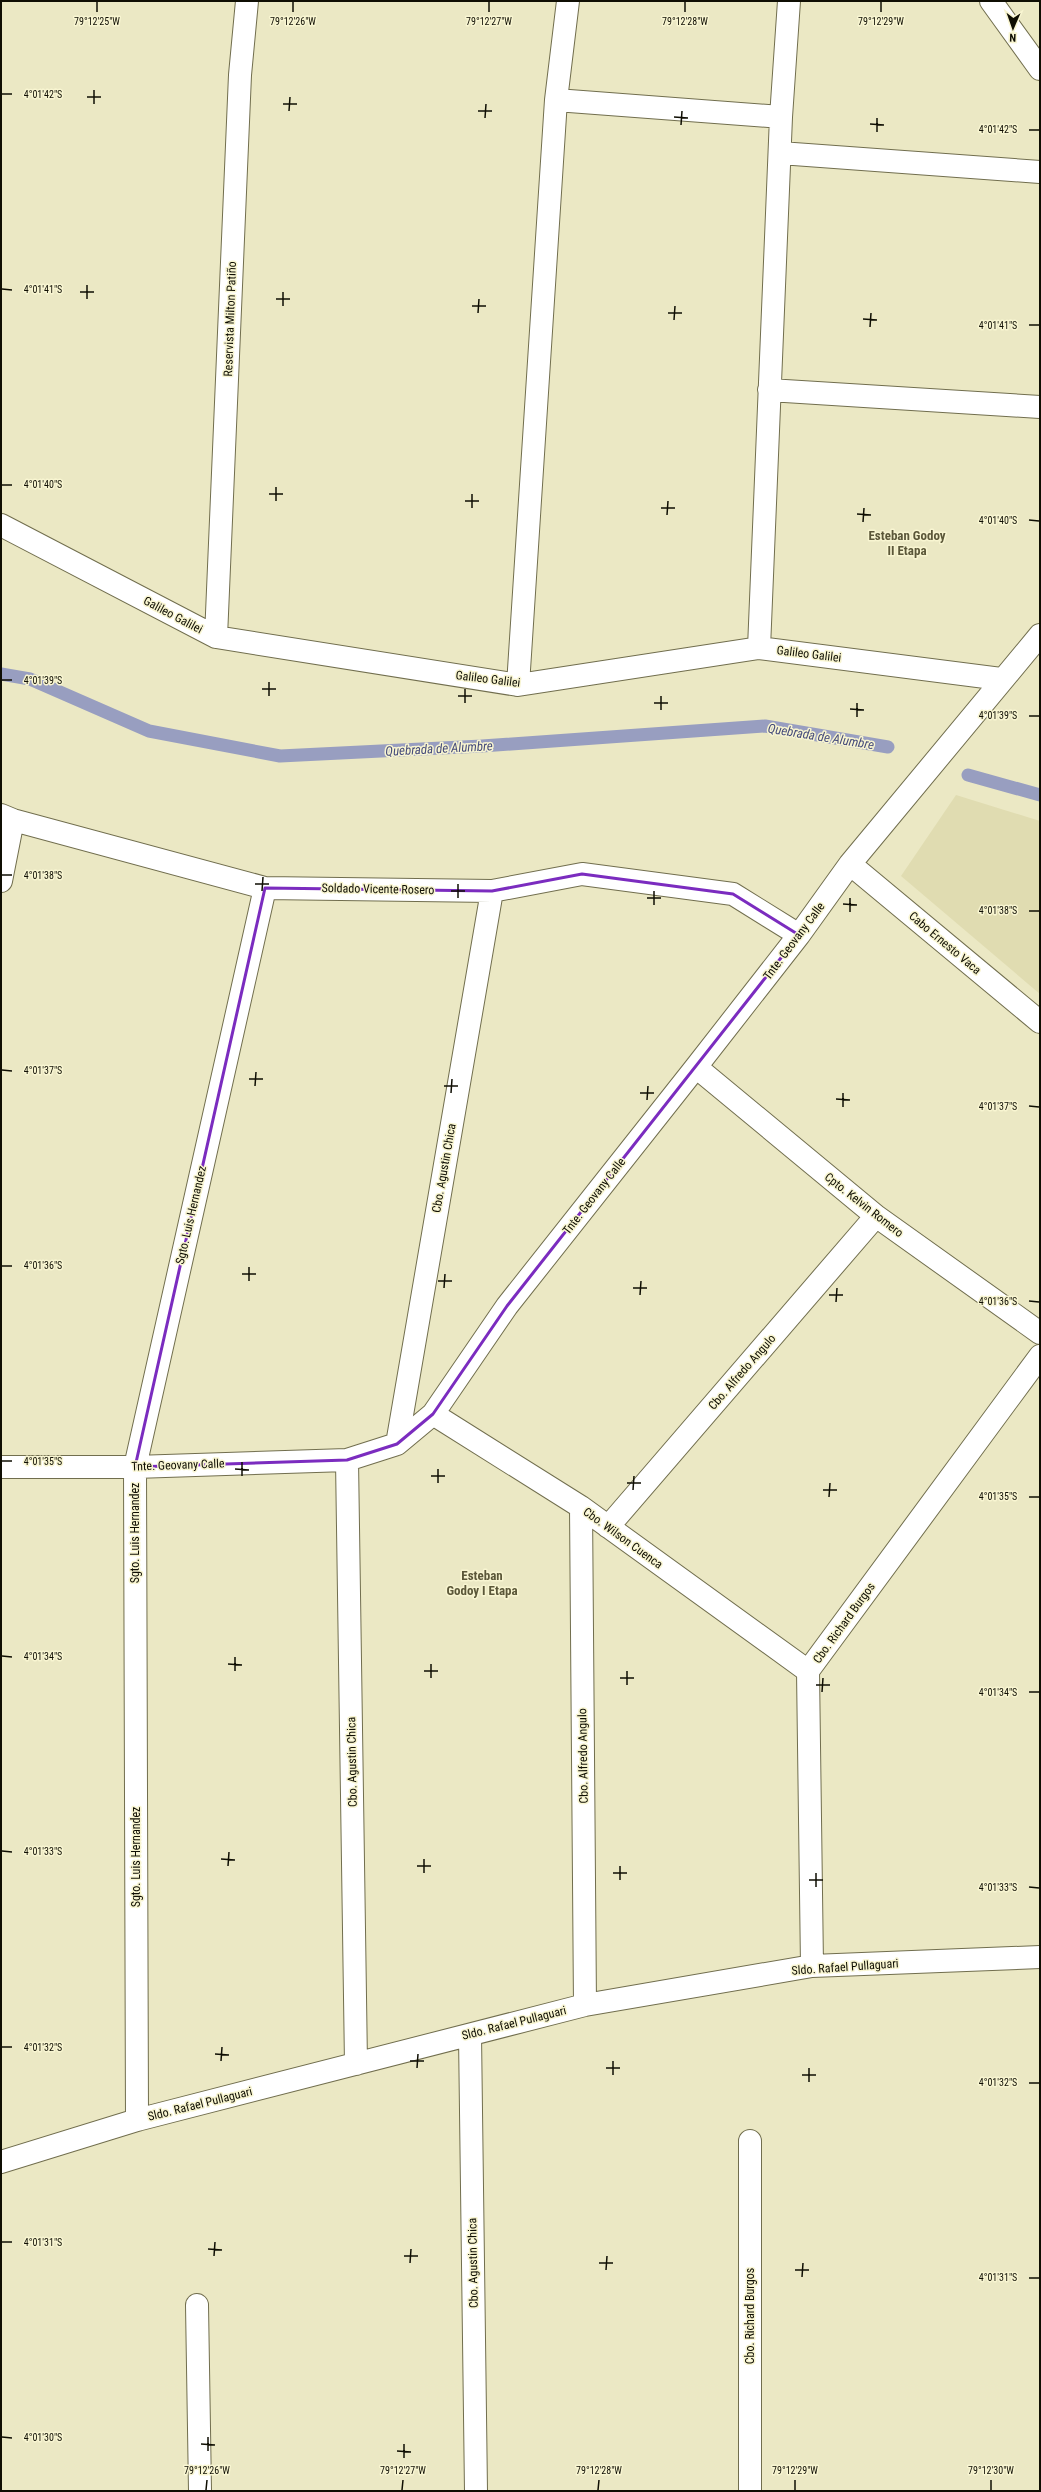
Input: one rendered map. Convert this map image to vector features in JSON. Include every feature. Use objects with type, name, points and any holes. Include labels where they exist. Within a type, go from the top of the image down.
[{"type":"street","name":"Reservista Milton Patiño","points":[[216,637],[240,83],[247,1]]},
{"type":"street","points":[[518,685],[556,100],[568,1]]},
{"type":"street","points":[[759,648],[781,117],[789,1]]},
{"type":"street","points":[[991,1],[1040,68]]},
{"type":"street","points":[[556,100],[781,117]]},
{"type":"street","points":[[780,153],[1040,172]]},
{"type":"street","points":[[769,390],[1040,407]]},
{"type":"street","name":"Galileo Galilei","points":[[1,525],[216,637],[518,685],[759,648],[1002,679]]},
{"type":"street","name":"Tnte. Geovany Calle","points":[[1,1467],[135,1467],[347,1460],[397,1444],[433,1414],[507,1306],[696,1068],[799,935],[850,864],[1040,635]]},
{"type":"street","points":[[1,881],[7,817]]},
{"type":"street","name":"Soldado Vicente Rosero","points":[[7,817],[265,888],[492,891],[582,874],[733,894],[799,935]]},
{"type":"street","name":"Cabo Ernesto Vaca","points":[[850,864],[1040,1022]]},
{"type":"street","name":"Sgto. Luis Hernandez","points":[[137,2120],[135,1467],[265,888]]},
{"type":"street","name":"Cbo. Agustin Chica","points":[[397,1444],[492,891]]},
{"type":"street","name":"Cpto. Kelvin Romero","points":[[696,1068],[876,1216],[1040,1333]]},
{"type":"street","name":"Cbo. Alfredo Angulo","points":[[608,1527],[876,1216]]},
{"type":"street","name":"Cbo. Richard Burgos","points":[[812,1966],[808,1671],[1040,1356]]},
{"type":"street","name":"Cbo. Wilson Cuenca","points":[[433,1414],[581,1507],[808,1671]]},
{"type":"street","name":"Cbo. Agustin Chica","points":[[347,1460],[356,2064]]},
{"type":"street","name":"Cbo. Alfredo Angulo","points":[[581,1507],[585,2005]]},
{"type":"street","name":"Sldo. Rafael Pullaguari","points":[[1,2162],[137,2120],[585,2005],[812,1966],[1040,1957]]},
{"type":"street","name":"Cbo. Agustin Chica","points":[[470,2035],[476,2491]]},
{"type":"street","name":"Cbo. Richard Burgos","points":[[750,2141],[750,2491]]},
{"type":"street","points":[[197,2305],[200,2491]]},
{"type":"highlighted area","points":[[582,874],[733,894],[799,935],[507,1306],[433,1414],[397,1444],[347,1460],[135,1467],[265,888],[492,891]]},
{"type":"shaded area","points":[[956,795],[1040,821],[1040,994],[901,876]]},
{"type":"waterway","name":"Quebrada de Alumbre","points":[[1,674],[30,679],[149,731],[280,756],[482,746],[765,726],[888,747]]},
{"type":"waterway","name":"Quebrada de Alumbre","points":[[968,775],[1040,795]]},
{"type":"district","name":"Esteban Godoy II Etapa","points":[[907,542]]},
{"type":"district","name":"Esteban Godoy I Etapa","points":[[482,1582]]}]
